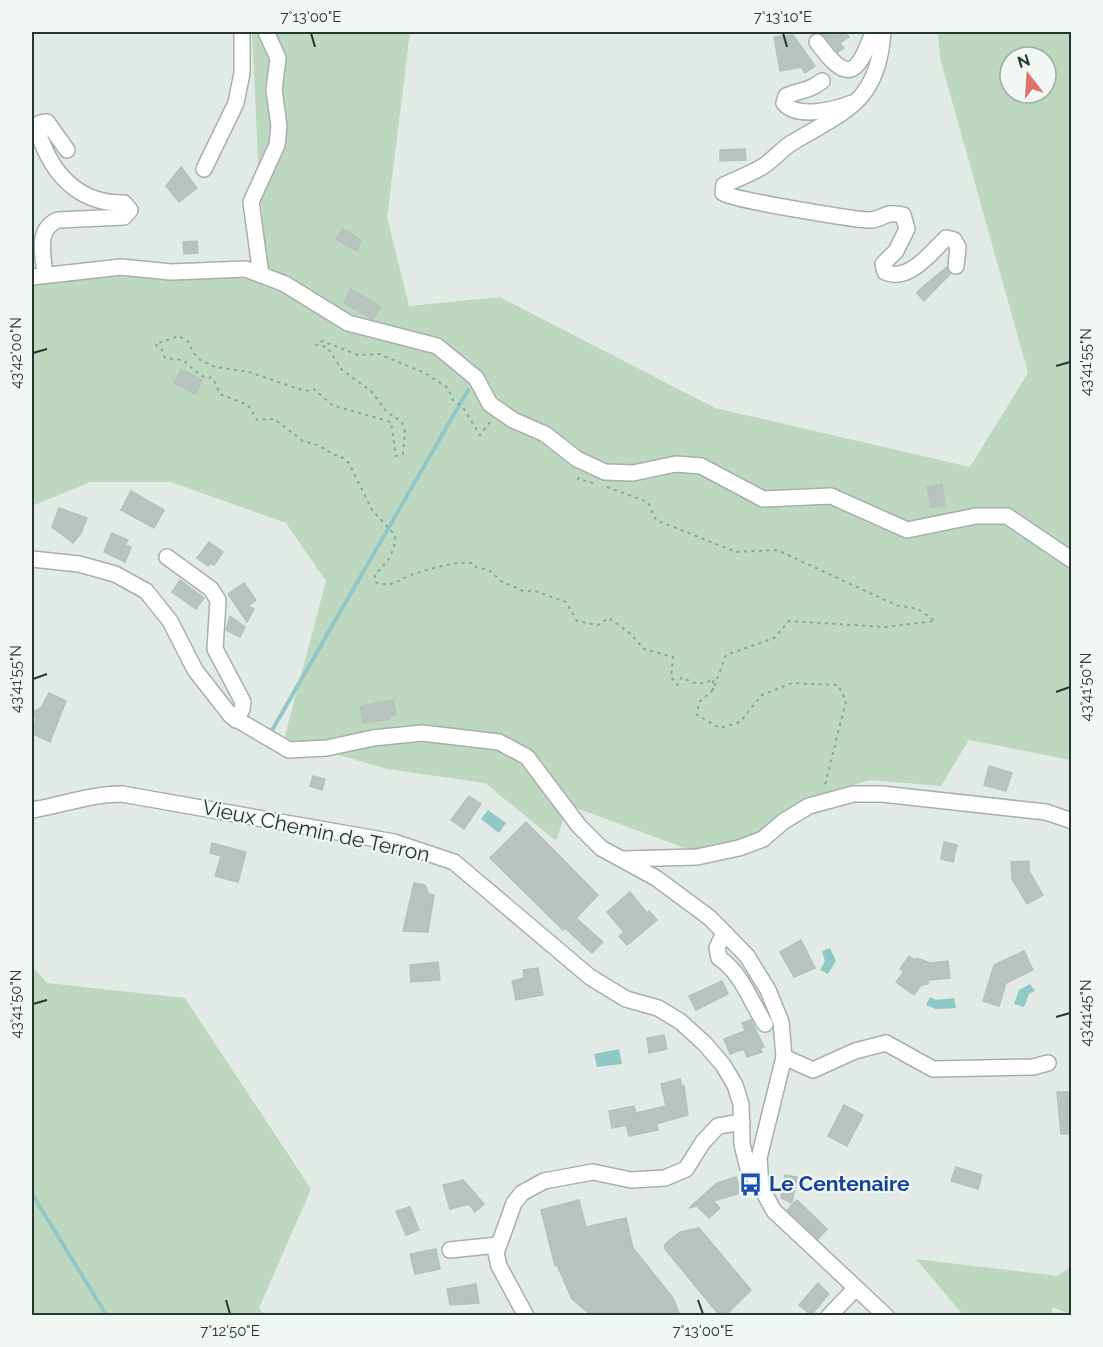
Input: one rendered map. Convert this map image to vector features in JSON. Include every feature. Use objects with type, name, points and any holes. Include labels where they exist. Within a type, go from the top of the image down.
[{"type":"street","points":[[204,169],[236,103],[242,73],[242,32]]},
{"type":"street","points":[[261,275],[251,202],[277,145],[279,126],[274,90],[278,58],[266,32]]},
{"type":"street","points":[[817,42],[835,65],[844,70],[851,70],[862,60],[873,32]]},
{"type":"street","points":[[883,32],[882,48],[868,90],[846,113],[779,152],[761,167],[724,185],[723,193],[739,200],[790,206],[845,218],[872,220],[888,212],[903,215],[908,229],[896,251],[883,264],[885,272],[901,274],[913,268],[946,238],[954,240],[958,247],[956,266]]},
{"type":"street","points":[[822,81],[808,92],[795,92],[786,96],[784,103],[788,108],[822,111],[857,101]]},
{"type":"street","points":[[43,268],[42,247],[45,228],[50,223],[58,220],[124,217],[130,210],[124,203],[95,200],[71,187],[58,174],[47,157],[38,132],[40,123],[47,122],[67,150]]},
{"type":"street","points":[[32,277],[43,268],[121,267],[171,272],[246,269],[285,284],[348,322],[437,345],[476,378],[490,404],[513,420],[546,434],[585,463],[605,472],[633,473],[676,464],[701,466],[763,499],[831,496],[907,530],[976,516],[1007,516],[1071,560]]},
{"type":"street","points":[[167,557],[211,589],[218,600],[215,649],[243,702],[236,720]]},
{"type":"street","points":[[32,559],[80,564],[115,574],[146,591],[170,621],[195,670],[236,720],[290,750],[327,748],[373,738],[422,732],[499,742],[527,757],[579,826],[601,848],[656,878],[724,932],[747,956],[768,990],[781,1022],[784,1057],[759,1158],[761,1187]]},
{"type":"street","name":"Vieux Chemin de Terron","points":[[32,810],[60,806],[98,794],[122,794],[394,842],[454,862],[590,977],[626,999],[658,1008],[681,1022],[705,1044],[723,1065],[735,1085],[741,1104],[742,1144],[748,1169],[761,1187],[774,1212],[886,1316]]},
{"type":"street","points":[[623,859],[697,857],[739,848],[763,839],[784,820],[820,802],[854,794],[882,794],[1046,812],[1071,821]]},
{"type":"street","points":[[724,932],[717,948],[719,958],[728,964],[741,982],[765,1024]]},
{"type":"street","points":[[784,1057],[813,1070],[855,1050],[886,1043],[933,1069],[1033,1067],[1048,1063]]},
{"type":"street","points":[[526,1316],[499,1266],[496,1253],[514,1203],[532,1187],[544,1181],[593,1172],[631,1179],[665,1178],[686,1169],[703,1142],[718,1126],[742,1122]]},
{"type":"street","points":[[450,1250],[498,1245]]},
{"type":"street","points":[[829,1316],[856,1288]]},
{"type":"path","points":[[497,409],[492,414],[489,427],[480,435],[462,406],[453,400],[448,388],[412,366],[379,354],[358,355],[322,342],[316,345],[327,347],[342,370],[371,391],[386,411],[402,422],[405,447],[403,454],[396,456],[391,422],[332,405],[314,389],[305,391],[249,372],[215,367],[200,360],[192,351],[189,342],[179,336],[155,344],[162,350],[165,358],[183,360],[201,376],[213,378],[220,394],[248,405],[257,420],[273,419],[303,441],[318,445],[334,456],[339,455],[349,463],[372,510],[395,535],[395,549],[388,561],[375,574],[375,582],[386,586],[442,567],[464,562],[473,563],[476,567],[489,570],[501,581],[523,591],[535,591],[567,602],[578,621],[598,625],[609,618],[631,634],[644,649],[673,657],[672,677],[677,685],[682,677],[692,683],[704,684],[713,679],[713,690]]},
{"type":"path","points":[[585,463],[578,479],[624,492],[648,502],[656,520],[736,552],[777,550],[896,606],[918,609],[934,621],[885,627],[789,621],[774,638],[726,655],[713,690],[699,702],[697,715],[720,728],[740,722],[762,695],[792,683],[838,685],[846,701],[820,802]]},
{"type":"green space","points":[[252,32],[410,32],[387,217],[409,306],[500,297],[715,408],[970,467],[1028,373],[940,58],[938,32],[1071,32],[1071,760],[969,740],[941,786],[870,780],[807,799],[755,834],[696,852],[568,805],[556,841],[485,783],[387,769],[284,739],[326,581],[286,523],[171,482],[90,482],[32,506],[32,273],[241,276],[269,288],[259,183]]},
{"type":"green space","points":[[32,966],[47,983],[185,998],[311,1189],[259,1308],[265,1315],[32,1315]]},
{"type":"green space","points":[[916,1259],[1057,1276],[1071,1267],[1071,1315],[1053,1307],[1051,1315],[963,1315]]},
{"type":"water","points":[[488,810],[506,823],[499,833],[481,819]]},
{"type":"water","points":[[830,948],[836,961],[828,974],[820,970],[825,961],[822,951]]},
{"type":"water","points":[[1030,984],[1035,991],[1029,994],[1024,1007],[1014,1004],[1019,990]]},
{"type":"water","points":[[930,997],[936,1000],[954,998],[956,1008],[936,1009],[926,1005]]},
{"type":"water","points":[[619,1049],[622,1064],[597,1067],[594,1054]]},
{"type":"building","points":[[816,32],[844,32],[849,37],[840,43],[844,48],[838,52],[824,36]]},
{"type":"building","points":[[793,35],[815,66],[805,73],[801,67],[780,71],[774,37]]},
{"type":"building","points":[[745,149],[746,160],[720,161],[720,150]]},
{"type":"building","points":[[181,167],[197,188],[179,202],[166,186]]},
{"type":"building","points":[[343,229],[361,240],[357,251],[336,239]]},
{"type":"building","points":[[197,241],[198,253],[184,254],[183,242]]},
{"type":"building","points":[[947,267],[950,274],[924,301],[917,293],[919,290]]},
{"type":"building","points":[[351,289],[381,307],[373,319],[344,303]]},
{"type":"building","points":[[181,369],[202,380],[195,394],[174,383]]},
{"type":"building","points":[[942,484],[945,505],[931,507],[927,487]]},
{"type":"building","points":[[131,491],[164,510],[154,528],[121,510]]},
{"type":"building","points":[[59,508],[87,518],[81,533],[73,543],[52,527]]},
{"type":"building","points":[[112,533],[128,540],[125,545],[131,547],[125,562],[104,552]]},
{"type":"building","points":[[209,542],[223,552],[214,565],[210,563],[208,566],[197,558]]},
{"type":"building","points":[[180,580],[204,598],[196,609],[172,592]]},
{"type":"building","points":[[244,583],[256,600],[248,606],[254,609],[247,622],[228,594]]},
{"type":"building","points":[[230,616],[245,627],[240,637],[226,630]]},
{"type":"building","points":[[49,693],[66,701],[50,742],[32,733],[36,719],[32,712],[41,708]]},
{"type":"building","points":[[393,700],[396,715],[389,716],[389,719],[363,723],[360,706]]},
{"type":"building","points":[[989,766],[1012,773],[1006,791],[984,785]]},
{"type":"building","points":[[313,776],[325,779],[322,790],[310,786]]},
{"type":"building","points":[[469,796],[481,804],[464,829],[451,820]]},
{"type":"building","points":[[526,822],[598,895],[576,918],[603,942],[592,953],[565,928],[563,930],[490,858]]},
{"type":"building","points":[[944,842],[957,845],[953,862],[941,859]]},
{"type":"building","points":[[212,843],[246,852],[238,882],[215,876],[221,856],[210,853]]},
{"type":"building","points":[[1029,861],[1029,871],[1043,895],[1027,904],[1012,879],[1011,862]]},
{"type":"building","points":[[414,883],[425,885],[429,894],[434,895],[428,932],[403,931]]},
{"type":"building","points":[[630,892],[647,913],[649,911],[657,920],[627,945],[619,936],[624,932],[607,912]]},
{"type":"building","points":[[801,940],[815,968],[794,977],[780,952]]},
{"type":"building","points":[[1024,951],[1033,970],[1006,983],[999,1006],[983,1001],[994,965]]},
{"type":"building","points":[[909,956],[915,960],[917,958],[930,963],[948,961],[950,978],[928,980],[928,984],[921,985],[914,995],[896,982],[904,972],[900,969]]},
{"type":"building","points":[[438,962],[440,980],[411,982],[410,965]]},
{"type":"building","points":[[538,968],[543,995],[516,1000],[512,981],[524,978],[523,970]]},
{"type":"building","points":[[722,981],[728,994],[696,1010],[689,996]]},
{"type":"building","points":[[751,1020],[764,1047],[760,1048],[762,1052],[747,1057],[744,1049],[730,1054],[724,1039],[745,1031],[742,1023]]},
{"type":"building","points":[[664,1035],[667,1049],[649,1053],[647,1038]]},
{"type":"building","points":[[680,1079],[682,1087],[684,1086],[688,1115],[656,1124],[658,1130],[629,1136],[626,1125],[612,1128],[609,1111],[634,1106],[636,1113],[666,1106],[661,1084]]},
{"type":"building","points":[[1057,1092],[1071,1092],[1071,1134],[1061,1134]]},
{"type":"building","points":[[844,1105],[863,1115],[847,1146],[828,1136]]},
{"type":"building","points":[[956,1167],[982,1175],[978,1189],[951,1181]]},
{"type":"building","points":[[785,1175],[797,1177],[792,1203],[781,1198]]},
{"type":"building","points":[[736,1177],[741,1193],[713,1201],[720,1208],[709,1218],[697,1206],[689,1208],[717,1183]]},
{"type":"building","points":[[463,1180],[484,1204],[475,1212],[469,1204],[450,1209],[443,1185]]},
{"type":"building","points":[[579,1200],[586,1227],[626,1218],[633,1248],[673,1298],[680,1316],[592,1316],[572,1299],[557,1265],[555,1266],[541,1210]]},
{"type":"building","points":[[797,1200],[827,1229],[818,1239],[787,1210]]},
{"type":"building","points":[[410,1207],[419,1230],[406,1235],[396,1211]]},
{"type":"building","points":[[699,1228],[751,1290],[725,1316],[720,1316],[665,1249],[665,1244],[680,1232]]},
{"type":"building","points":[[436,1249],[440,1269],[415,1274],[410,1254]]},
{"type":"building","points":[[818,1283],[829,1294],[811,1315],[799,1305]]},
{"type":"building","points":[[476,1284],[479,1303],[450,1305],[447,1289]]},
{"type":"waterway","points":[[271,732],[468,390]]},
{"type":"waterway","points":[[32,1194],[107,1316]]},
{"type":"place","name":"Le Centenaire","points":[[751,1184]]}]
